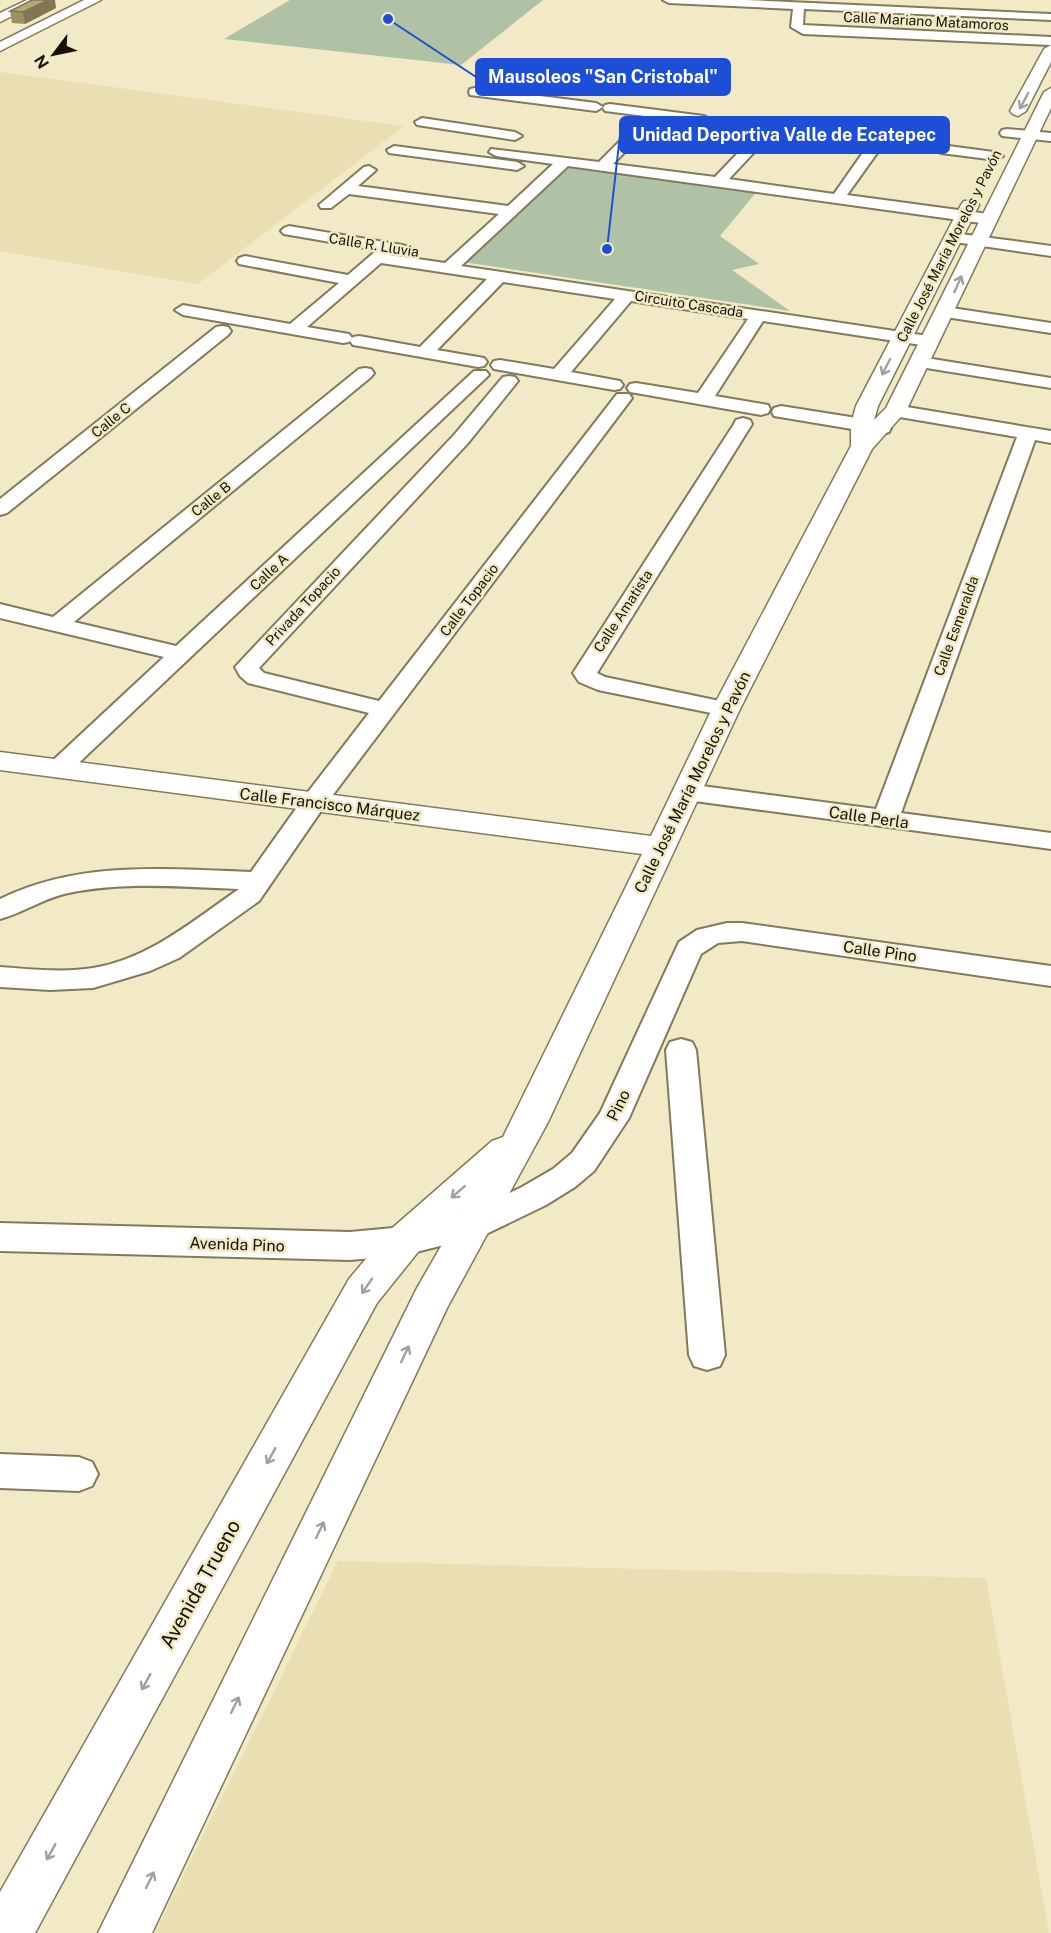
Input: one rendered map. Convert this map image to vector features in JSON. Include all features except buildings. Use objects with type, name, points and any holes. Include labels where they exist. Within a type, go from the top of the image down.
[{"type":"main road","points":[[0,18],[38,0]]},
{"type":"main road","points":[[0,47],[94,0]]},
{"type":"main road","name":"Calle José María Morelos y Pavón","points":[[875,427],[867,406],[1051,49]]},
{"type":"main road","name":"Calle José María Morelos y Pavón","points":[[472,1226],[530,1122],[726,708],[875,427],[920,362],[976,241],[1051,92]]},
{"type":"main road","name":"Calle Francisco Márquez","points":[[0,762],[661,847]]},
{"type":"main road","name":"Calle José María Morelos y Pavón","points":[[404,1241],[506,1150],[530,1122]]},
{"type":"main road","points":[[124,1933],[430,1300],[472,1226]]},
{"type":"main road","name":"Avenida Trueno","points":[[6,1933],[363,1291],[404,1241]]},
{"type":"street","points":[[669,0],[719,6],[799,6],[1051,17]]},
{"type":"street","name":"Calle Mariano Matamoros","points":[[799,6],[797,27],[800,29],[931,40],[1051,41]]},
{"type":"street","points":[[475,93],[596,107]]},
{"type":"street","points":[[537,115],[552,102]]},
{"type":"street","points":[[610,108],[704,120]]},
{"type":"street","points":[[603,166],[655,114]]},
{"type":"street","points":[[422,122],[518,133],[491,157]]},
{"type":"street","points":[[719,123],[996,156]]},
{"type":"street","points":[[719,182],[768,129]]},
{"type":"street","points":[[1007,133],[1051,137]]},
{"type":"street","points":[[838,198],[878,141]]},
{"type":"street","points":[[326,205],[398,146],[560,166],[603,166],[988,219]]},
{"type":"street","points":[[455,264],[560,166]]},
{"type":"street","points":[[348,189],[512,211]]},
{"type":"street","name":"Calle R. Lluvia","points":[[306,216],[285,233],[384,253]]},
{"type":"street","points":[[953,238],[1051,251]]},
{"type":"street","points":[[294,329],[384,253]]},
{"type":"street","name":"Circuito Cascada","points":[[384,253],[455,264],[499,276],[928,341]]},
{"type":"street","points":[[245,261],[351,280]]},
{"type":"street","points":[[183,310],[423,353],[499,276]]},
{"type":"street","points":[[628,294],[559,375],[625,390],[761,409]]},
{"type":"street","points":[[945,312],[1051,328]]},
{"type":"street","points":[[704,400],[759,315]]},
{"type":"street","name":"Calle C","points":[[0,508],[222,332]]},
{"type":"street","name":"Calle A","points":[[58,769],[179,654],[422,431],[479,368],[423,353]]},
{"type":"street","points":[[920,362],[1051,383]]},
{"type":"street","name":"Calle B","points":[[57,625],[365,373]]},
{"type":"street","name":"Privada Topacio","points":[[385,710],[256,678],[247,667],[461,439],[505,373],[559,375]]},
{"type":"street","name":"Calle Topacio","points":[[0,977],[50,980],[93,978],[140,964],[177,944],[249,895],[314,802],[625,390]]},
{"type":"street","points":[[781,412],[875,427],[1028,433],[1051,437]]},
{"type":"street","name":"Calle Amatista","points":[[726,708],[598,683],[587,677],[585,673],[743,424]]},
{"type":"street","points":[[422,431],[461,439]]},
{"type":"street","name":"Calle Esmeralda","points":[[885,820],[1028,433]]},
{"type":"street","points":[[0,611],[179,654]]},
{"type":"street","name":"Calle Perla","points":[[687,792],[1051,841]]},
{"type":"street","points":[[0,910],[35,893],[78,881],[149,879],[259,881]]},
{"type":"street","name":"Calle Pino","points":[[709,936],[742,932],[1051,976]]},
{"type":"street","name":"Pino","points":[[472,1226],[534,1196],[564,1178],[583,1162],[613,1118],[689,949],[697,941],[709,936]]},
{"type":"street","points":[[681,1050],[707,1355]]},
{"type":"street","name":"Avenida Pino","points":[[0,1236],[324,1246],[382,1245],[472,1226]]},
{"type":"street","points":[[0,1471],[79,1474]]},
{"type":"shaded area","points":[[0,72],[404,126],[198,284],[0,251]]},
{"type":"shaded area","points":[[338,1561],[986,1578],[1049,1933],[155,1933]]},
{"type":"green space","points":[[290,0],[543,0],[461,65],[224,39]]},
{"type":"green space","points":[[569,165],[758,190],[720,236],[759,264],[732,270],[790,311],[463,262]]},
{"type":"place","name":"Mausoleos \"San Cristobal\"","points":[[388,19]]},
{"type":"place","name":"Unidad Deportiva Valle de Ecatepec","points":[[607,249]]}]
